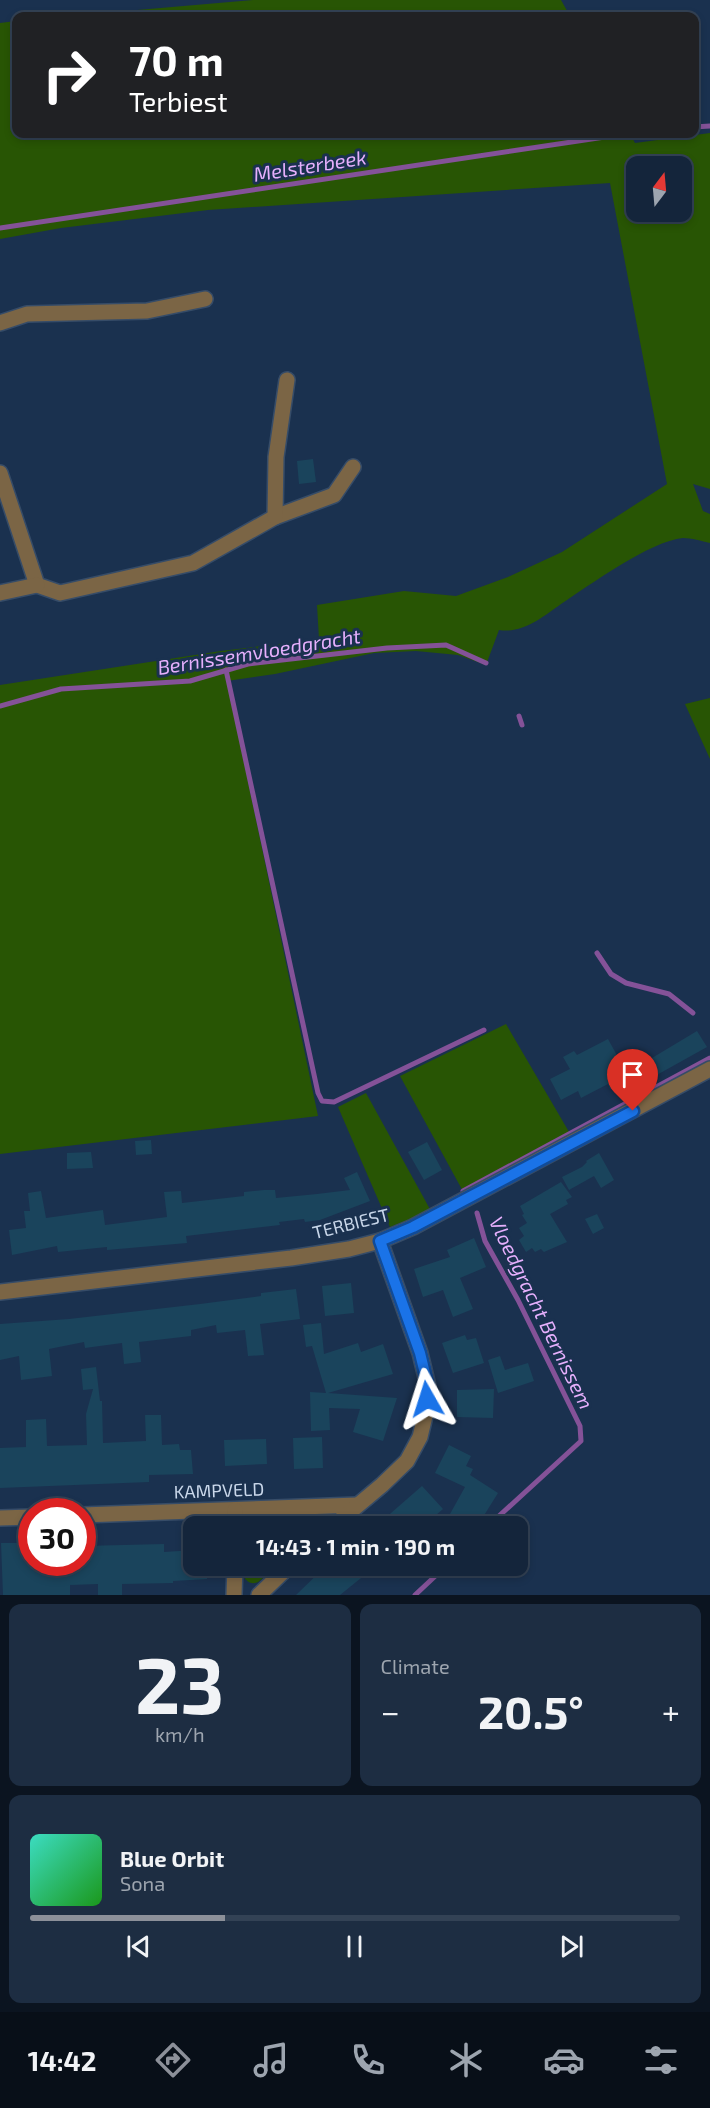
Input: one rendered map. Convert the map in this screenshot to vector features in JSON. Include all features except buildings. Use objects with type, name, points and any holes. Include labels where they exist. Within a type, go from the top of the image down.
[{"type":"street","points":[[0,323],[27,314],[147,312],[205,299]]},
{"type":"street","points":[[275,518],[276,458],[287,380]]},
{"type":"street","points":[[0,592],[37,585],[60,593],[193,563],[275,518],[334,495],[353,467]]},
{"type":"street","points":[[0,473],[37,585]]},
{"type":"street","name":"TERBIEST","points":[[0,1292],[291,1258],[349,1249],[380,1241],[421,1223],[710,1069]]},
{"type":"street","points":[[344,1516],[407,1461],[420,1437],[427,1395],[428,1386],[420,1353],[380,1241]]},
{"type":"street","name":"KAMPVELD","points":[[96,1515],[357,1505]]},
{"type":"street","points":[[235,1510],[235,1516]]},
{"type":"street","points":[[0,1518],[18,1517]]},
{"type":"street","points":[[234,1595],[235,1576]]},
{"type":"street","points":[[259,1595],[279,1576]]},
{"type":"green space","points":[[253,0],[561,0],[568,12],[114,12]]},
{"type":"green space","points":[[12,22],[12,138],[632,138],[635,143],[672,138],[699,138],[699,134],[710,133],[710,489],[693,484],[703,511],[710,514],[710,543],[683,538],[654,547],[620,565],[540,619],[524,627],[508,631],[499,630],[486,665],[458,655],[416,651],[374,653],[275,674],[227,681],[318,1116],[0,1154],[0,685],[221,651],[319,639],[317,605],[404,591],[456,596],[508,577],[562,552],[667,484],[610,183],[208,210],[61,228],[0,239],[0,23]]},
{"type":"green space","points":[[710,698],[710,759],[685,704]]},
{"type":"green space","points":[[506,1024],[572,1137],[465,1195],[400,1076]]},
{"type":"green space","points":[[366,1093],[431,1211],[390,1227],[338,1107]]},
{"type":"green space","points":[[311,1514],[314,1516],[265,1516]]},
{"type":"green space","points":[[266,1576],[254,1583],[248,1582],[244,1577]]},
{"type":"waterway","name":"Melsterbeek","points":[[699,127],[710,126]]},
{"type":"waterway","name":"Melsterbeek","points":[[0,228],[598,138]]},
{"type":"waterway","name":"Bernissemvloedgracht","points":[[0,706],[61,689],[190,681],[248,664],[387,648],[446,645],[486,663]]},
{"type":"waterway","points":[[226,670],[318,1093],[322,1101],[334,1102],[484,1030]]},
{"type":"waterway","name":"Bernissemvloedgracht","points":[[519,716],[522,725]]},
{"type":"waterway","name":"Bernissemvloedgracht","points":[[597,953],[611,974],[626,983],[669,994],[693,1013]]},
{"type":"waterway","name":"Vloedgracht Bernissem","points":[[463,1191],[710,1058]]},
{"type":"waterway","name":"Vloedgracht Bernissem","points":[[477,1213],[485,1241],[518,1300],[580,1426],[581,1441],[499,1516]]},
{"type":"waterway","name":"Vloedgracht Bernissem","points":[[415,1595],[435,1576]]},
{"type":"route","points":[[427,1399],[428,1386],[420,1353],[380,1241],[413,1227],[633,1111]]}]
